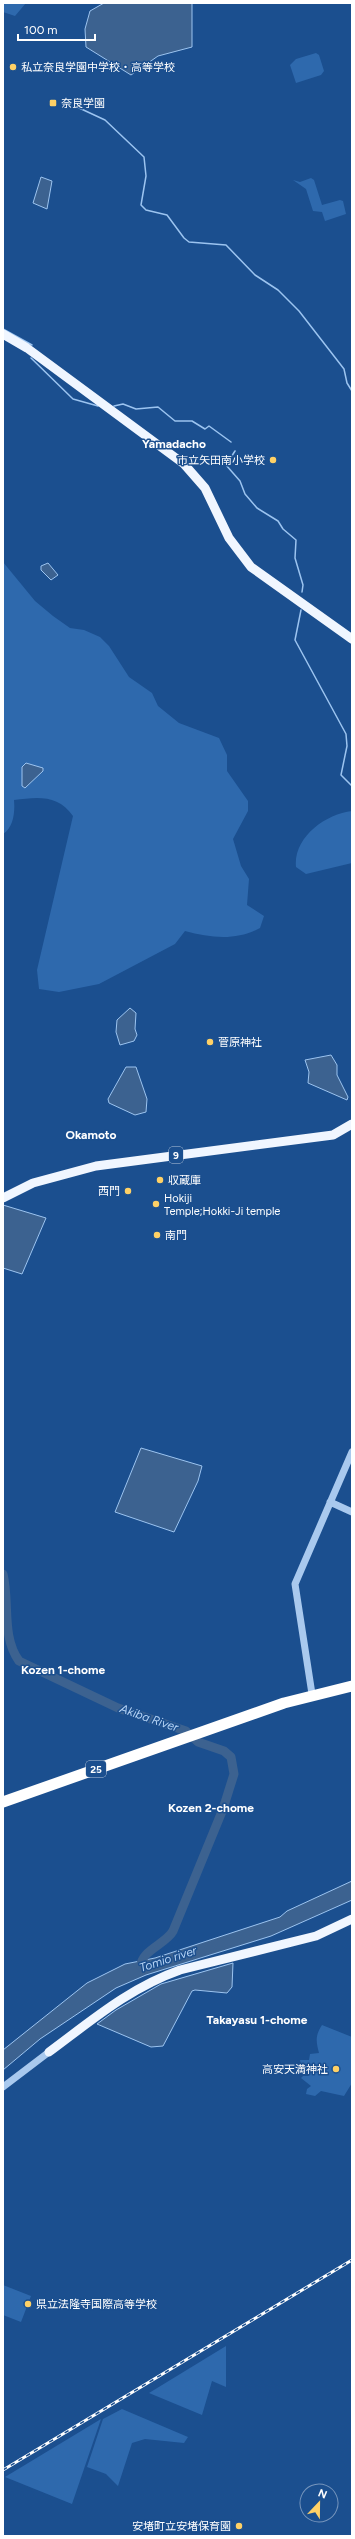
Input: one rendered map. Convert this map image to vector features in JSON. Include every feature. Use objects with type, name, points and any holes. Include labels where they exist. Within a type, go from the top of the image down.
[{"type":"highway","name":"25","points":[[3,1802],[312,1694],[352,1686]]},
{"type":"main road","points":[[3,334],[27,348],[184,464],[205,488],[228,538],[252,567],[352,639]]},
{"type":"main road","name":"9","points":[[3,1198],[33,1183],[96,1166],[333,1135],[352,1124]]},
{"type":"main road","points":[[49,2052],[123,1996],[158,1978],[202,1964],[315,1933],[352,1919]]},
{"type":"street","points":[[312,1694],[295,1584],[352,1452]]},
{"type":"street","points":[[330,1502],[352,1512]]},
{"type":"street","points":[[3,2087],[49,2052]]},
{"type":"shaded area","points":[[3,3],[26,3],[15,16],[3,12]]},
{"type":"shaded area","points":[[316,53],[319,55],[324,71],[321,75],[296,83],[290,65],[296,59]]},
{"type":"shaded area","points":[[311,178],[314,180],[322,205],[340,200],[343,201],[346,214],[325,221],[322,212],[313,211],[306,189],[293,180],[300,182]]},
{"type":"shaded area","points":[[3,562],[35,601],[53,616],[70,628],[84,630],[100,637],[109,646],[129,677],[152,693],[158,706],[179,723],[219,738],[227,755],[227,771],[248,801],[248,811],[233,839],[241,866],[249,879],[247,905],[264,916],[260,928],[233,937],[214,937],[185,931],[175,944],[99,984],[59,992],[39,989],[37,970],[73,816],[67,809],[54,800],[31,798],[14,800],[14,814],[12,823],[3,834]]},
{"type":"shaded area","points":[[352,811],[352,863],[306,874],[296,867],[296,856],[300,846],[305,837],[313,829],[331,817]]},
{"type":"shaded area","points":[[322,2025],[352,2037],[352,2083],[344,2096],[321,2091],[315,2096],[306,2094],[307,2089],[311,2086],[301,2078],[303,2076],[309,2076],[308,2068],[301,2066],[300,2060],[309,2060],[310,2054],[319,2053],[317,2039],[318,2032]]},
{"type":"shaded area","points":[[3,2285],[31,2296],[21,2322],[3,2315]]},
{"type":"shaded area","points":[[226,2346],[226,2387],[212,2381],[202,2415],[149,2393]]},
{"type":"shaded area","points":[[122,2409],[188,2437],[184,2443],[145,2439],[132,2443],[118,2486],[106,2474],[87,2467],[103,2419]]},
{"type":"shaded area","points":[[101,2419],[72,2504],[5,2477]]},
{"type":"water","points":[[104,3],[192,3],[192,47],[158,56],[131,75],[86,47],[85,29],[90,11]]},
{"type":"water","points":[[41,177],[52,181],[47,209],[33,203]]},
{"type":"water","points":[[48,563],[58,575],[51,580],[41,570],[41,566]]},
{"type":"water","points":[[26,763],[43,768],[43,771],[25,788],[22,786],[22,767]]},
{"type":"water","points":[[130,1008],[136,1013],[135,1029],[137,1035],[134,1041],[120,1045],[116,1032],[117,1020]]},
{"type":"water","points":[[331,1055],[337,1065],[337,1075],[348,1097],[347,1100],[308,1083],[309,1072],[305,1060]]},
{"type":"water","points":[[126,1067],[136,1067],[147,1099],[146,1112],[135,1115],[109,1103],[108,1099]]},
{"type":"water","points":[[3,1205],[46,1218],[22,1274],[3,1268]]},
{"type":"water","points":[[141,1448],[202,1466],[198,1481],[174,1532],[115,1512]]},
{"type":"water","name":"Tomio river","points":[[352,1881],[352,1900],[271,1936],[146,1975],[116,1988],[40,2039],[3,2070],[3,2050],[87,1983],[125,1964],[155,1958],[280,1917],[287,1911]]},
{"type":"water","points":[[233,1963],[232,1987],[227,1993],[192,1991],[163,2046],[151,2047],[97,2024],[116,2010],[161,1984]]},
{"type":"waterway","points":[[77,107],[105,120],[144,157],[146,176],[141,205],[146,210],[167,215],[184,238],[189,242],[226,245],[255,275],[278,290],[299,311],[344,369],[347,383],[352,391]]},
{"type":"waterway","points":[[3,329],[32,345]]},
{"type":"waterway","points":[[31,358],[73,399],[98,406]]},
{"type":"waterway","points":[[114,406],[123,404],[136,409],[158,407],[175,421],[192,421],[205,429],[209,426],[231,442]]},
{"type":"waterway","points":[[235,451],[226,465],[240,481],[245,494],[257,508],[278,521],[283,529],[296,540],[295,558],[303,585],[302,592]]},
{"type":"waterway","points":[[301,610],[295,640],[346,734],[347,746],[341,775],[352,786]]},
{"type":"waterway","name":"Akiba River","points":[[3,1574],[10,1641],[13,1651],[19,1661],[118,1708],[186,1731],[198,1742],[224,1751],[231,1757],[234,1774],[223,1809],[173,1931],[170,1936],[145,1956],[141,1967]]},
{"type":"railway","points":[[3,2470],[352,2260]]},
{"type":"place","name":"私立奈良学園中学校・高等学校","points":[[13,67]]},
{"type":"place","name":"奈良学園","points":[[53,103]]},
{"type":"place","name":"市立矢田南小学校","points":[[273,460]]},
{"type":"place","name":"菅原神社","points":[[210,1042]]},
{"type":"place","name":"収蔵庫","points":[[160,1180]]},
{"type":"place","name":"西門","points":[[128,1191]]},
{"type":"place","name":"Hokiji Temple;Hokki-Ji temple","points":[[156,1204]]},
{"type":"place","name":"南門","points":[[157,1235]]},
{"type":"place","name":"高安天満神社","points":[[336,2069]]},
{"type":"place","name":"県立法隆寺国際高等学校","points":[[28,2304]]},
{"type":"place","name":"安堵町立安堵保育園","points":[[239,2526]]},
{"type":"district","name":"Yamadacho","points":[[174,444]]},
{"type":"district","name":"Okamoto","points":[[91,1135]]},
{"type":"district","name":"Kozen 1-chome","points":[[63,1670]]},
{"type":"district","name":"Kozen 2-chome","points":[[211,1808]]},
{"type":"district","name":"Takayasu 1-chome","points":[[257,2020]]}]
